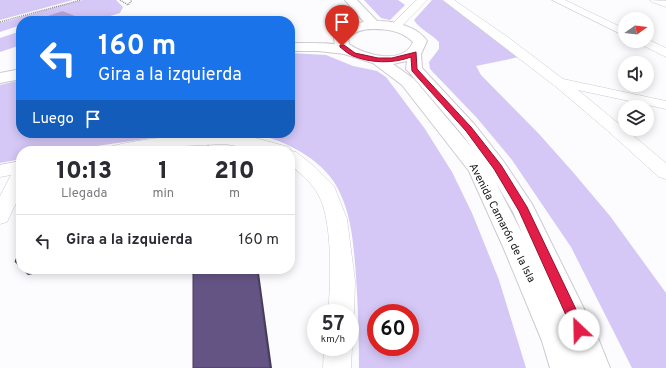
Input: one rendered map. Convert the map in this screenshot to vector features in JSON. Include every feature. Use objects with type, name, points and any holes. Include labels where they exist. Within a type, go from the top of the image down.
[{"type":"main road","points":[[340,0],[353,17],[355,28]]},
{"type":"main road","points":[[351,0],[374,25]]},
{"type":"main road","points":[[295,41],[316,40],[343,35],[355,28],[374,25],[395,27]]},
{"type":"main road","name":"Avenida Camarón de la Isla","points":[[395,27],[411,33],[420,41],[419,48],[414,53],[414,69],[468,129],[498,167],[524,210],[582,337],[594,368]]},
{"type":"main road","points":[[343,35],[340,42],[345,50]]},
{"type":"main road","points":[[295,47],[318,47],[345,50],[359,56],[378,60],[392,60],[414,53]]},
{"type":"main road","name":"Avenida Camarón de la Isla","points":[[378,60],[408,82],[460,144],[478,169],[517,249],[558,341],[566,368]]},
{"type":"main road","points":[[0,71],[16,68]]},
{"type":"main road","points":[[0,78],[16,75]]},
{"type":"street","points":[[395,27],[422,0]]},
{"type":"street","points":[[448,0],[557,81],[666,173]]},
{"type":"street","points":[[557,0],[618,29]]},
{"type":"street","points":[[655,0],[666,4]]},
{"type":"street","points":[[654,47],[666,53]]},
{"type":"street","points":[[557,81],[666,105]]},
{"type":"street","points":[[148,146],[189,140],[227,139],[265,146]]},
{"type":"street","points":[[295,160],[309,171],[328,191],[337,219],[343,281],[342,304]]},
{"type":"street","points":[[0,171],[16,168]]},
{"type":"street","points":[[0,216],[16,183]]},
{"type":"street","points":[[337,368],[338,356]]},
{"type":"path","points":[[22,16],[81,0]]},
{"type":"path","points":[[120,0],[128,5],[132,0]]},
{"type":"path","points":[[0,22],[16,18]]},
{"type":"shaded area","points":[[0,0],[73,0],[0,20]]},
{"type":"shaded area","points":[[83,0],[116,0],[123,7],[120,13],[110,16],[61,16],[62,11],[48,16],[24,16]]},
{"type":"shaded area","points":[[364,0],[398,0],[405,5],[390,20],[381,18]]},
{"type":"shaded area","points":[[432,0],[442,0],[519,57],[476,66],[481,75],[539,134],[610,216],[666,293],[666,368],[632,368],[571,247],[512,160],[477,118],[430,69],[429,62],[439,49],[439,42],[419,26],[414,20]]},
{"type":"shaded area","points":[[62,11],[75,16],[48,16]]},
{"type":"shaded area","points":[[16,18],[16,27],[0,32],[0,23]]},
{"type":"shaded area","points":[[16,33],[16,47],[0,52],[0,38]]},
{"type":"shaded area","points":[[295,53],[326,55],[353,66],[377,71],[386,77],[425,129],[452,172],[472,213],[499,280],[526,368],[359,368],[359,304],[357,304],[350,223],[344,203],[340,193],[325,170],[295,148],[295,146],[268,138],[295,138]]},
{"type":"shaded area","points":[[16,81],[16,138],[151,138],[97,146],[16,146],[16,160],[0,163],[0,85]]},
{"type":"building","points":[[193,274],[258,274],[270,368],[193,368]]},
{"type":"route","points":[[342,46],[345,50],[353,54],[378,60],[392,60],[414,53],[414,69],[468,129],[498,167],[524,210],[579,330]]}]
